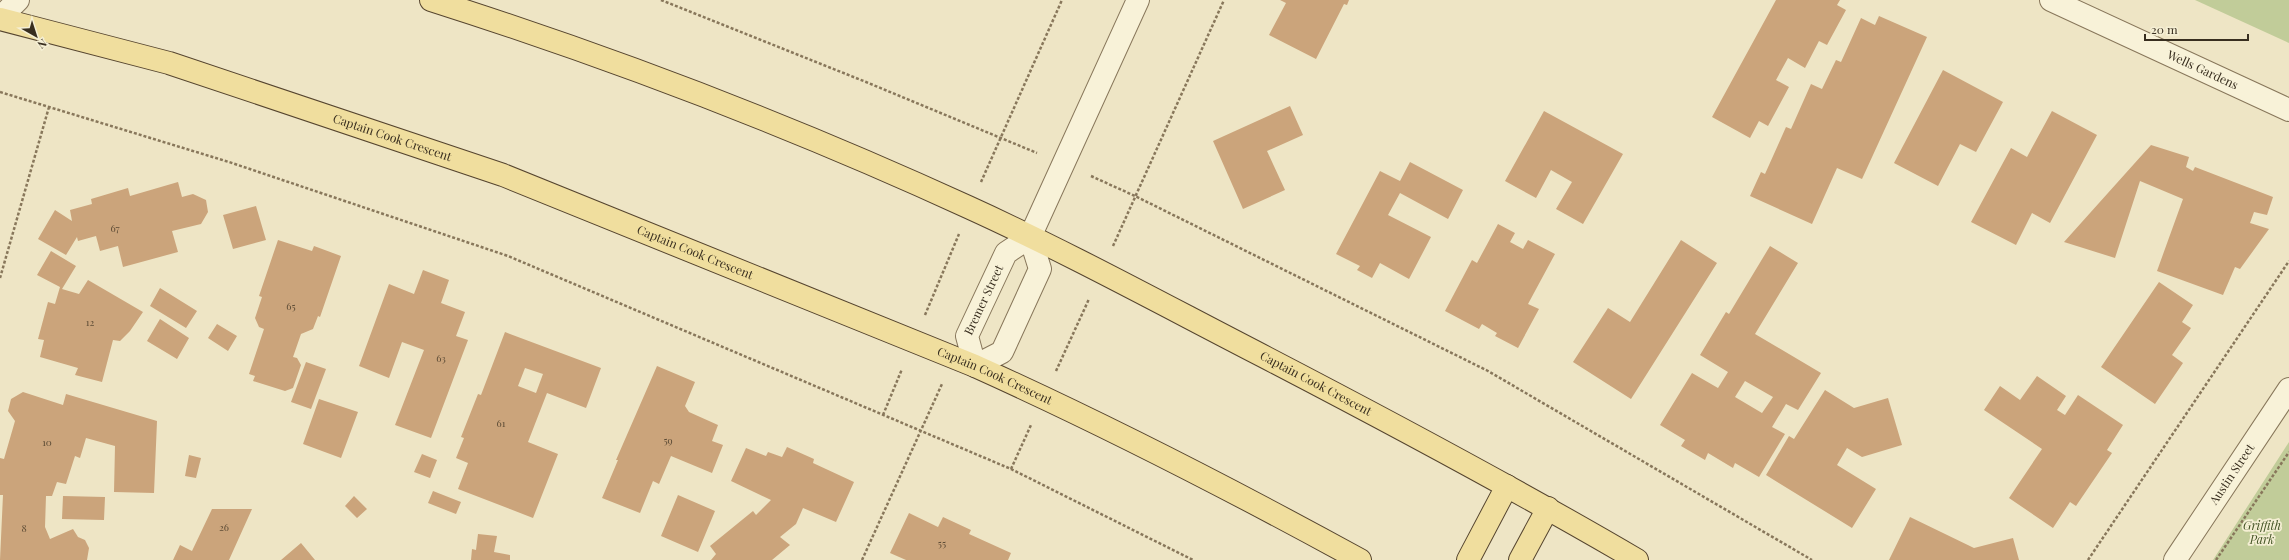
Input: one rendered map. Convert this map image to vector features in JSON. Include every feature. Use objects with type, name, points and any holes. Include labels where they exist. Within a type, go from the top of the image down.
[{"type":"main road","name":"Captain Cook Crescent","points":[[431,0],[516,27],[743,111],[970,208],[1101,273],[1417,436],[1548,508],[1637,560]]},
{"type":"main road","name":"Captain Cook Crescent","points":[[0,18],[169,63],[503,175],[975,366],[1044,397],[1188,468],[1360,560]]},
{"type":"main road","points":[[1468,560],[1507,486]]},
{"type":"main road","points":[[1520,560],[1548,508]]},
{"type":"street","points":[[0,18],[18,0]]},
{"type":"street","points":[[975,366],[1002,352],[1040,269],[1030,237],[1138,0]]},
{"type":"street","name":"Wells Gardens","points":[[2051,0],[2289,110]]},
{"type":"street","name":"Bremer Street","points":[[975,366],[967,336],[1006,253],[1030,237]]},
{"type":"street","name":"Austin Street","points":[[2175,560],[2289,389]]},
{"type":"path","points":[[661,0],[1063,164],[1135,196],[1488,371],[1812,560]]},
{"type":"path","points":[[883,415],[1000,138],[1062,0]]},
{"type":"path","points":[[1011,469],[1224,0]]},
{"type":"path","points":[[0,92],[229,162],[508,256],[1011,469],[1193,560]]},
{"type":"path","points":[[0,278],[49,107]]},
{"type":"path","points":[[2088,560],[2289,261]]},
{"type":"path","points":[[862,560],[954,358]]},
{"type":"path","points":[[2216,560],[2289,452]]},
{"type":"green space","points":[[2195,0],[2289,0],[2289,43]]},
{"type":"green space","name":"Griffith Park","points":[[2289,442],[2289,560],[2213,560]]},
{"type":"building","points":[[1280,0],[1349,0],[1347,5],[1344,4],[1316,59],[1269,35],[1286,3]]},
{"type":"building","points":[[1776,0],[1840,0],[1837,5],[1846,10],[1827,45],[1819,41],[1805,68],[1788,58],[1776,80],[1789,87],[1768,126],[1759,121],[1750,138],[1712,117]]},
{"type":"building","points":[[1879,16],[1927,37],[1862,179],[1837,168],[1812,224],[1750,196],[1761,172],[1765,174],[1786,127],[1791,129],[1811,84],[1822,89],[1836,60],[1841,62],[1861,18],[1875,25]]},
{"type":"building","points":[[1943,70],[2003,102],[1976,152],[1960,144],[1938,186],[1894,163]]},
{"type":"building","points":[[1290,106],[1303,135],[1267,151],[1285,190],[1243,209],[1213,141]]},
{"type":"building","points":[[1544,111],[1623,154],[1583,224],[1556,209],[1572,182],[1551,170],[1536,198],[1505,181]]},
{"type":"building","points":[[2052,111],[2097,135],[2050,223],[2032,213],[2016,245],[1971,222],[2011,148],[2027,157]]},
{"type":"building","points":[[2151,145],[2189,157],[2186,167],[2193,171],[2195,167],[2273,197],[2267,215],[2254,212],[2250,223],[2269,229],[2240,269],[2235,267],[2223,295],[2157,271],[2183,199],[2140,181],[2115,258],[2064,242]]},
{"type":"building","points":[[1410,162],[1463,190],[1448,219],[1400,193],[1388,215],[1431,237],[1409,279],[1380,263],[1372,278],[1357,270],[1360,266],[1336,254],[1380,171],[1400,181]]},
{"type":"building","points":[[178,182],[182,197],[193,194],[206,200],[208,212],[201,224],[172,231],[178,252],[123,267],[118,246],[100,251],[96,236],[78,241],[77,237],[66,255],[38,239],[55,210],[72,221],[70,210],[92,204],[91,199],[128,188],[130,196]]},
{"type":"building","points":[[256,206],[266,240],[233,249],[223,215]]},
{"type":"building","points":[[1498,224],[1515,233],[1510,242],[1523,249],[1528,240],[1555,254],[1528,304],[1539,309],[1518,348],[1495,336],[1497,333],[1482,324],[1479,329],[1445,311],[1472,260],[1477,263]]},
{"type":"building","points":[[278,240],[312,251],[314,246],[341,256],[320,317],[318,316],[313,329],[301,334],[293,357],[297,358],[301,365],[293,388],[285,391],[253,381],[255,376],[249,374],[264,329],[259,327],[255,318],[262,297],[259,296]]},
{"type":"building","points":[[1681,240],[1717,263],[1631,399],[1573,362],[1608,308],[1630,322]]},
{"type":"building","points":[[1770,246],[1798,263],[1755,334],[1821,373],[1798,410],[1786,404],[1772,427],[1785,434],[1759,477],[1735,463],[1733,468],[1708,453],[1705,460],[1681,446],[1685,440],[1660,425],[1692,373],[1718,388],[1728,372],[1700,355],[1726,312],[1729,314]],"holes":[[[1745,381],[1773,397],[1762,413],[1735,397]]]},
{"type":"building","points":[[51,251],[76,266],[62,289],[79,294],[88,280],[143,312],[130,331],[120,341],[113,340],[102,382],[75,375],[78,368],[40,357],[44,340],[38,339],[48,302],[55,304],[60,287],[37,275]]},
{"type":"building","points":[[423,270],[449,280],[441,303],[465,312],[456,336],[468,340],[431,438],[395,425],[424,350],[402,342],[389,378],[359,366],[389,284],[414,294]]},
{"type":"building","points":[[2159,282],[2193,305],[2182,322],[2191,328],[2172,355],[2183,363],[2155,404],[2101,367]]},
{"type":"building","points":[[160,288],[197,311],[186,328],[150,306]]},
{"type":"building","points":[[160,319],[189,338],[177,359],[147,341]]},
{"type":"building","points":[[217,324],[237,336],[228,351],[208,338]]},
{"type":"building","points":[[505,332],[601,368],[586,408],[547,393],[528,442],[558,454],[533,518],[458,489],[468,463],[456,458],[464,438],[461,437],[478,394],[481,395]],"holes":[[[525,368],[543,374],[536,393],[518,386]]]},
{"type":"building","points":[[306,362],[326,369],[311,409],[291,402]]},
{"type":"building","points":[[657,366],[695,382],[685,406],[689,412],[718,425],[712,441],[723,445],[712,473],[671,456],[659,484],[653,481],[640,513],[602,498],[618,460],[616,460]]},
{"type":"building","points":[[2037,376],[2066,396],[2057,410],[2065,415],[2078,395],[2123,425],[2107,450],[2112,453],[2076,506],[2070,502],[2053,528],[2009,498],[2042,449],[1984,410],[2000,386],[2020,400]]},
{"type":"building","points":[[1825,390],[1854,408],[1888,398],[1902,445],[1862,457],[1847,448],[1837,465],[1876,489],[1852,528],[1766,475],[1789,436],[1794,439]]},
{"type":"building","points":[[23,392],[63,405],[66,394],[157,421],[154,493],[114,492],[115,446],[86,438],[80,458],[75,456],[66,484],[57,482],[52,496],[46,496],[45,527],[50,539],[73,529],[78,537],[85,540],[89,548],[87,560],[0,560],[3,495],[0,495],[0,458],[4,459],[15,421],[8,411],[11,399]]},
{"type":"building","points":[[319,399],[358,412],[341,458],[303,444]]},
{"type":"building","points":[[787,447],[814,459],[813,463],[854,482],[836,522],[803,508],[796,524],[780,537],[790,545],[772,560],[711,560],[716,554],[710,546],[753,511],[756,515],[771,500],[731,481],[746,448],[766,456],[768,452],[782,457]]},
{"type":"building","points":[[422,454],[437,460],[430,478],[414,472]]},
{"type":"building","points":[[189,455],[201,458],[196,478],[185,476]]},
{"type":"building","points":[[433,491],[461,502],[456,514],[428,503]]},
{"type":"building","points":[[678,495],[715,511],[698,552],[661,536]]},
{"type":"building","points":[[63,496],[105,497],[104,520],[62,519]]},
{"type":"building","points":[[354,496],[367,509],[357,518],[345,506]]},
{"type":"building","points":[[212,509],[252,509],[229,560],[173,560],[180,545],[192,551]]},
{"type":"building","points":[[909,513],[938,527],[943,517],[971,530],[969,534],[1011,553],[1008,560],[906,560],[890,553]]},
{"type":"building","points":[[1910,517],[1974,548],[2013,538],[2019,560],[1889,560]]},
{"type":"building","points":[[478,534],[497,536],[494,552],[510,555],[510,560],[471,560],[472,549],[476,550]]},
{"type":"building","points":[[301,543],[315,560],[281,560]]}]
